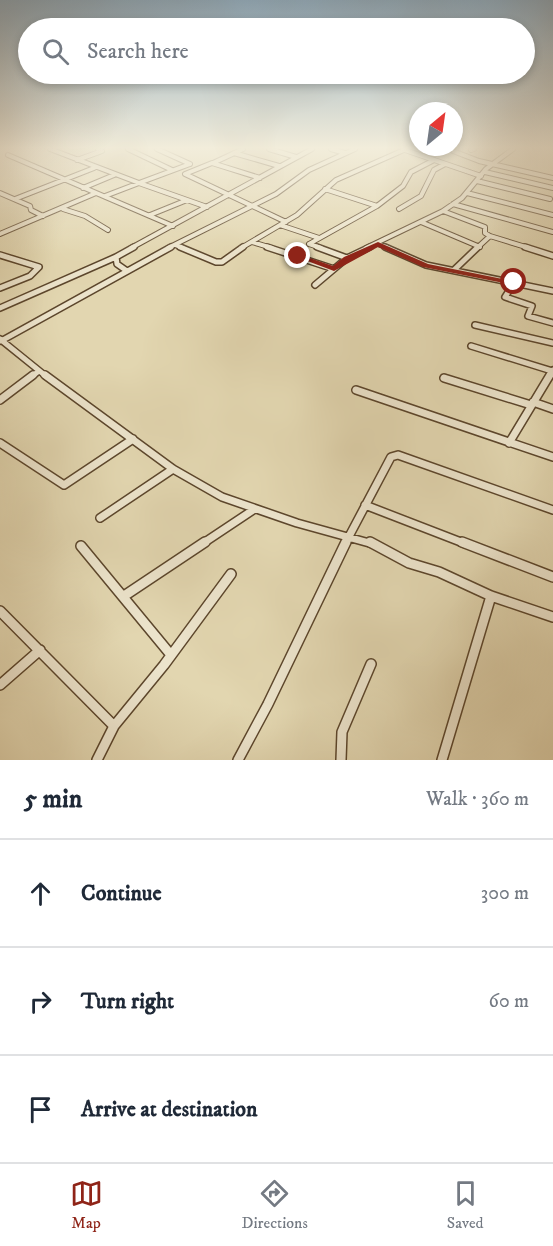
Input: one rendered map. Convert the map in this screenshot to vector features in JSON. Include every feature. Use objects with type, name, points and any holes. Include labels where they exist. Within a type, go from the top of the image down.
[{"type":"street","points":[[15,200],[50,184]]},
{"type":"street","points":[[72,184],[150,214],[173,226]]},
{"type":"street","points":[[82,188],[91,184]]},
{"type":"street","points":[[105,196],[135,184]]},
{"type":"street","points":[[143,184],[207,207]]},
{"type":"street","points":[[205,184],[286,222]]},
{"type":"street","points":[[0,308],[116,257],[249,184]]},
{"type":"street","points":[[290,184],[255,206],[175,245],[0,340],[173,469],[222,497],[253,510],[349,535],[381,546],[409,563],[439,572],[491,596],[553,617]]},
{"type":"street","points":[[175,245],[219,262],[286,222],[331,184]]},
{"type":"street","points":[[347,258],[309,244],[377,206],[404,184]]},
{"type":"street","points":[[399,209],[421,196],[427,184]]},
{"type":"street","points":[[315,285],[347,258],[443,211],[467,193],[474,184]]},
{"type":"street","points":[[491,184],[550,199]]},
{"type":"street","points":[[535,184],[553,188]]},
{"type":"street","points":[[325,189],[377,206]]},
{"type":"street","points":[[0,193],[43,216]]},
{"type":"street","points":[[0,234],[96,193]]},
{"type":"street","points":[[467,193],[553,215]]},
{"type":"street","points":[[150,214],[187,200]]},
{"type":"street","points":[[453,204],[553,232]]},
{"type":"street","points":[[62,209],[85,216],[108,230]]},
{"type":"street","points":[[443,211],[485,227],[485,233],[490,236],[553,256]]},
{"type":"street","points":[[421,222],[480,247]]},
{"type":"street","points":[[280,225],[318,238]]},
{"type":"street","points":[[454,270],[490,236]]},
{"type":"street","points":[[252,242],[334,268]]},
{"type":"street","points":[[378,244],[421,264],[553,291]]},
{"type":"street","points":[[0,255],[39,267],[30,276],[0,288]]},
{"type":"street","points":[[116,257],[117,264],[127,271]]},
{"type":"street","points":[[514,282],[505,297],[531,306],[528,316],[553,323]]},
{"type":"street","points":[[475,325],[553,343]]},
{"type":"street","points":[[471,346],[553,370],[509,443]]},
{"type":"street","points":[[0,400],[39,371]]},
{"type":"street","points":[[444,378],[553,409]]},
{"type":"street","points":[[356,390],[553,457]]},
{"type":"street","points":[[0,442],[64,485],[133,439]]},
{"type":"street","points":[[238,760],[268,704],[349,535],[391,457],[398,455],[553,510]]},
{"type":"street","points":[[100,518],[173,469]]},
{"type":"street","points":[[365,505],[553,577]]},
{"type":"street","points":[[124,596],[253,510]]},
{"type":"street","points":[[81,546],[171,655]]},
{"type":"street","points":[[97,760],[114,726],[171,655],[231,574]]},
{"type":"street","points":[[442,760],[491,596]]},
{"type":"street","points":[[0,611],[114,726]]},
{"type":"street","points":[[0,685],[40,650]]},
{"type":"street","points":[[341,760],[342,732],[371,664]]},
{"type":"route","points":[[298,256],[334,268],[347,258],[378,244],[426,266],[514,282]]}]
